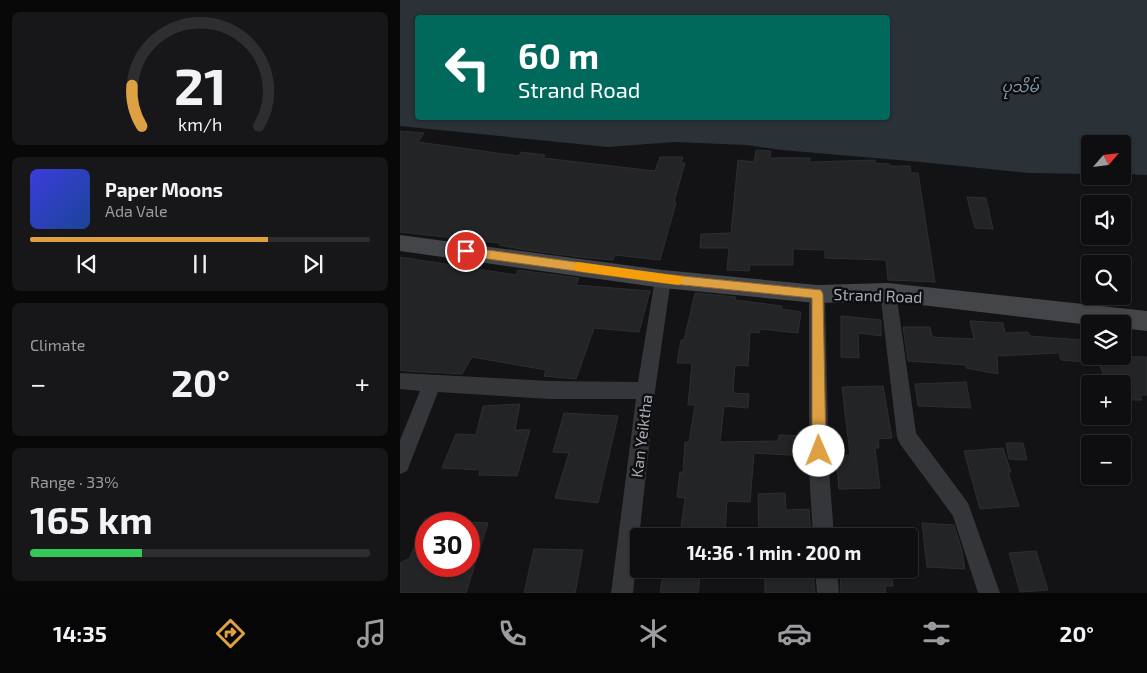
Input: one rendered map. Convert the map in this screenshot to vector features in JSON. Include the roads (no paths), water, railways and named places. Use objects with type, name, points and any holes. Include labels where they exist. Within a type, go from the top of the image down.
[{"type":"main road","name":"Strand Road","points":[[400,243],[663,279],[817,294],[888,292],[1147,321]]},
{"type":"street","name":"Kan Yeiktha","points":[[622,593],[646,391],[663,279]]},
{"type":"street","points":[[888,292],[907,437],[961,510],[989,593]]},
{"type":"street","points":[[817,294],[819,470],[823,528]]},
{"type":"street","points":[[400,381],[550,390],[646,391]]},
{"type":"street","points":[[400,464],[432,383]]},
{"type":"street","points":[[827,578],[828,593]]},
{"type":"water","name":"ပုသိမ်","points":[[400,0],[1147,0],[1147,175],[1131,174],[1131,135],[1081,135],[1081,174],[1028,173],[782,150],[747,145],[674,142],[608,147],[400,126]]}]
